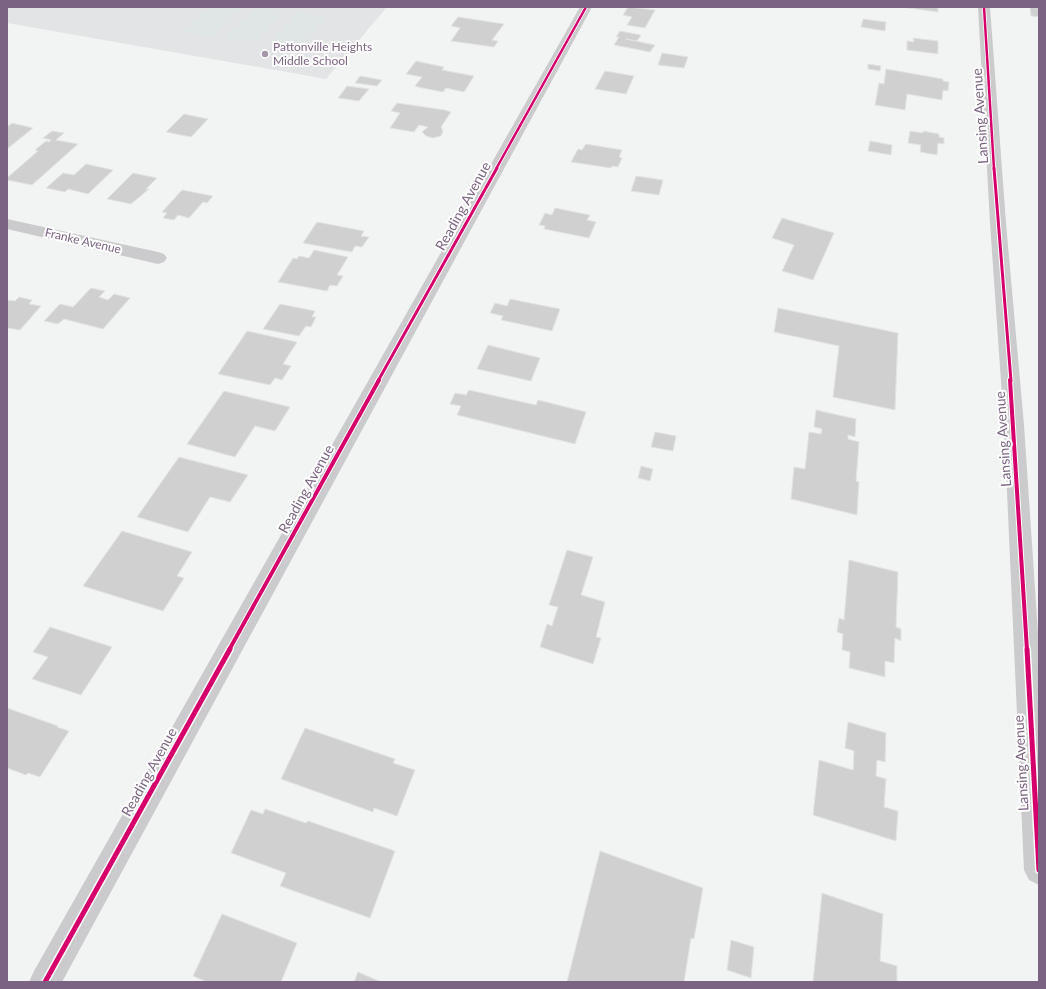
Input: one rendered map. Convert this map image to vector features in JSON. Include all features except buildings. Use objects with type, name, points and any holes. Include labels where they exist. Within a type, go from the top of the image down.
[{"type":"street","name":"Reading Avenue","points":[[46,982],[586,7]]},
{"type":"street","name":"Lansing Avenue","points":[[984,7],[998,223],[1014,425],[1039,870]]},
{"type":"street","name":"Franke Avenue","points":[[7,224],[158,258]]},
{"type":"shaded area","name":"Pattonville Heights Middle School","points":[[7,7],[387,7],[326,79],[7,23]]},
{"type":"shaded area","points":[[210,7],[243,7],[212,36],[183,32]]},
{"type":"shaded area","points":[[257,7],[286,10],[255,42],[225,38]]},
{"type":"shaded area","points":[[299,12],[328,16],[298,49],[268,45]]},
{"type":"cycle path","points":[[45,982],[586,7]]},
{"type":"cycle path","points":[[984,7],[998,223],[1014,425],[1039,870]]},
{"type":"place","name":"Pattonville Heights Middle School","points":[[265,54]]}]
